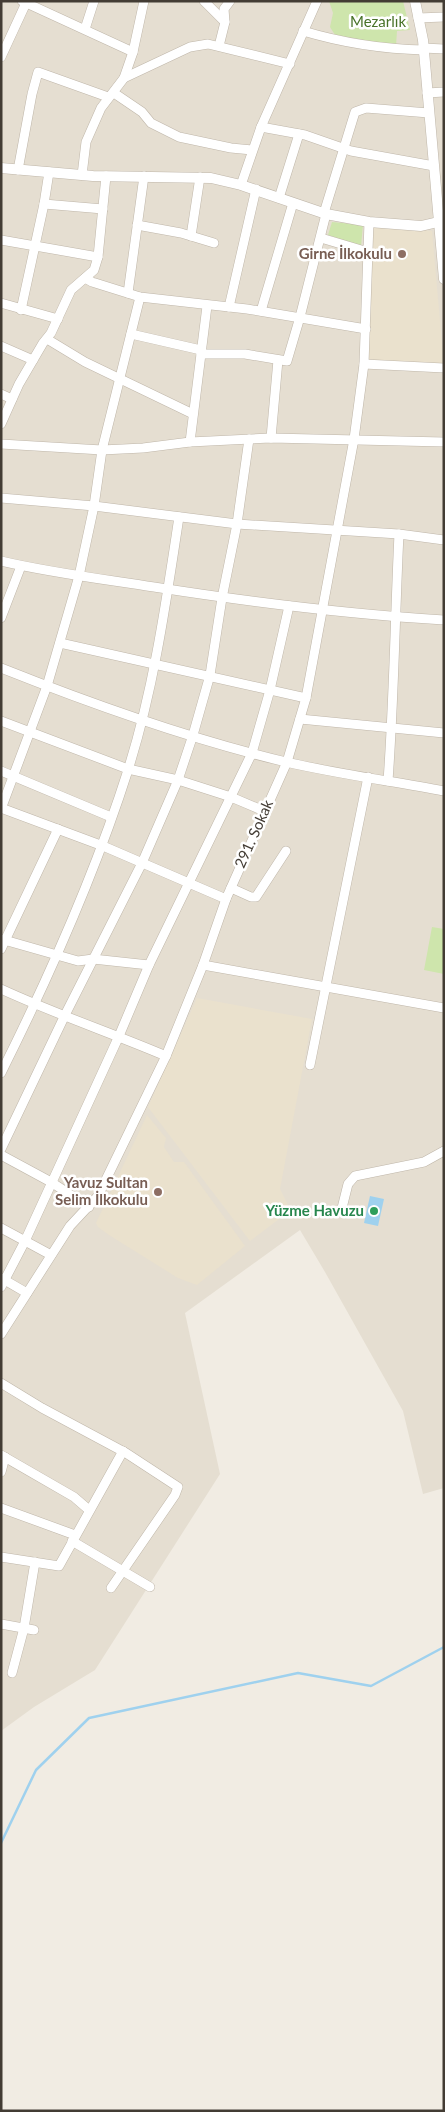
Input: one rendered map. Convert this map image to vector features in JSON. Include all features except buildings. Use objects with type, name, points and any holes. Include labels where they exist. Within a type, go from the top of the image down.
[{"type":"street","points":[[85,28],[94,1]]},
{"type":"street","points":[[82,175],[86,142],[111,95],[124,78],[144,1]]},
{"type":"street","points":[[204,1],[225,22]]},
{"type":"street","points":[[219,46],[225,22],[224,9],[230,1]]},
{"type":"street","points":[[241,184],[261,127],[317,1]]},
{"type":"street","points":[[416,1],[423,49],[441,222],[444,279]]},
{"type":"street","points":[[1,57],[24,2],[38,4],[132,52]]},
{"type":"street","points":[[418,18],[444,17]]},
{"type":"street","points":[[303,32],[332,40],[375,47],[444,49]]},
{"type":"street","points":[[124,78],[190,47],[208,44],[290,64]]},
{"type":"street","points":[[18,170],[38,72],[111,95],[142,112],[151,123],[179,137],[231,148],[252,150]]},
{"type":"street","points":[[427,93],[444,92]]},
{"type":"street","points":[[130,334],[201,352],[245,354],[287,361],[321,238],[325,214],[345,149],[350,123],[358,110],[366,108],[429,113]]},
{"type":"street","points":[[261,127],[298,134],[345,149],[434,166]]},
{"type":"street","points":[[279,198],[298,134]]},
{"type":"street","points":[[1,168],[82,175],[211,178],[241,184],[325,214],[369,222],[421,226],[441,222]]},
{"type":"street","points":[[21,310],[36,245],[49,172]]},
{"type":"street","points":[[1,424],[33,360],[58,319],[71,290],[94,270],[98,257],[106,176]]},
{"type":"street","points":[[128,293],[144,176]]},
{"type":"street","points":[[191,236],[200,177]]},
{"type":"street","points":[[229,307],[256,190]]},
{"type":"street","points":[[261,311],[293,203]]},
{"type":"street","points":[[44,204],[103,209]]},
{"type":"street","name":"291. Sokak","points":[[2,1331],[70,1226],[98,1196],[166,1056],[203,965],[230,888],[287,762],[306,698],[321,608],[338,531],[354,439],[364,364],[369,222]]},
{"type":"street","points":[[137,226],[191,236],[214,243]]},
{"type":"street","points":[[321,238],[368,252]]},
{"type":"street","points":[[1,240],[98,257]]},
{"type":"street","points":[[85,278],[140,297],[261,311],[366,329]]},
{"type":"street","points":[[140,297],[102,450],[94,506],[80,576],[47,686],[1,808],[103,846],[226,899]]},
{"type":"street","points":[[1,303],[58,319]]},
{"type":"street","points":[[190,442],[207,306]]},
{"type":"street","points":[[47,339],[119,380],[193,414]]},
{"type":"street","points":[[1,346],[33,360]]},
{"type":"street","points":[[271,438],[278,360]]},
{"type":"street","points":[[364,364],[444,368]]},
{"type":"street","points":[[1,394],[12,399]]},
{"type":"street","points":[[1,444],[102,450],[143,448],[190,442],[271,438],[444,442]]},
{"type":"street","points":[[1,1149],[65,1015],[142,863],[178,780],[194,735],[210,675],[249,439]]},
{"type":"street","points":[[1,498],[94,506],[236,524],[399,534],[444,540]]},
{"type":"street","points":[[1,1074],[35,1005],[103,846],[128,770],[142,720],[154,664],[179,517]]},
{"type":"street","points":[[388,781],[392,728],[394,617],[399,534]]},
{"type":"street","points":[[1,561],[80,576],[222,598],[394,617],[444,620]]},
{"type":"street","points":[[1,618],[21,566]]},
{"type":"street","points":[[27,1293],[2,1282],[25,1241],[119,1036],[149,965],[252,753],[270,690],[289,606]]},
{"type":"street","points":[[60,643],[306,698]]},
{"type":"street","points":[[1,668],[142,720],[252,753],[287,762],[444,791]]},
{"type":"street","points":[[300,719],[444,733]]},
{"type":"street","points":[[1,721],[128,770],[178,780],[231,797],[264,812]]},
{"type":"street","points":[[1,771],[111,817]]},
{"type":"street","points":[[310,1065],[368,777]]},
{"type":"street","points":[[58,829],[3,943],[78,961],[93,959],[149,965]]},
{"type":"street","points":[[230,888],[251,897],[256,897],[286,851]]},
{"type":"street","points":[[203,965],[444,1008]]},
{"type":"street","points":[[1,989],[35,1005],[119,1036],[166,1056]]},
{"type":"street","points":[[341,1212],[348,1184],[355,1176],[424,1162],[444,1151]]},
{"type":"street","points":[[1,1155],[52,1182],[89,1207]]},
{"type":"street","points":[[1,1228],[51,1255]]},
{"type":"street","points":[[1,1383],[42,1408],[123,1451],[178,1487],[175,1495],[111,1588]]},
{"type":"street","points":[[1,1557],[59,1566],[123,1451]]},
{"type":"street","points":[[1,1472],[3,1456],[74,1497],[89,1510]]},
{"type":"street","points":[[1,1508],[73,1538],[122,1572],[150,1588]]},
{"type":"street","points":[[12,1673],[24,1628],[35,1562]]},
{"type":"street","points":[[1,1624],[34,1630]]},
{"type":"shaded area","points":[[1,1],[444,1],[444,1488],[423,1494],[403,1411],[300,1230],[185,1313],[220,1474],[95,1670],[34,1707],[1,1731]]},
{"type":"shaded area","points":[[371,226],[432,231],[444,366],[368,362]]},
{"type":"shaded area","points":[[197,998],[312,1019],[280,1189],[288,1205],[287,1213],[250,1241],[148,1107]]},
{"type":"shaded area","name":"Yavuz Sultan Selim İlkokulu","points":[[147,1115],[166,1138],[164,1147],[174,1162],[184,1162],[245,1246],[197,1285],[178,1278],[109,1235],[98,1227],[96,1223]]},
{"type":"green space","name":"Mezarlık","points":[[329,1],[403,1],[410,30],[397,31],[396,46],[335,35],[330,27],[333,13]]},
{"type":"green space","points":[[332,222],[363,225],[361,246],[328,235]]},
{"type":"green space","points":[[432,927],[444,929],[444,974],[424,970]]},
{"type":"water","name":"Yüzme Havuzu","points":[[370,1196],[384,1199],[378,1226],[364,1223]]},
{"type":"waterway","points":[[1,1843],[36,1770],[89,1718],[298,1673],[371,1686],[444,1647]]},
{"type":"place","name":"Girne İlkokulu","points":[[402,254]]},
{"type":"place","name":"Yavuz Sultan Selim İlkokulu","points":[[158,1192]]},
{"type":"place","name":"Yüzme Havuzu","points":[[374,1211]]}]
